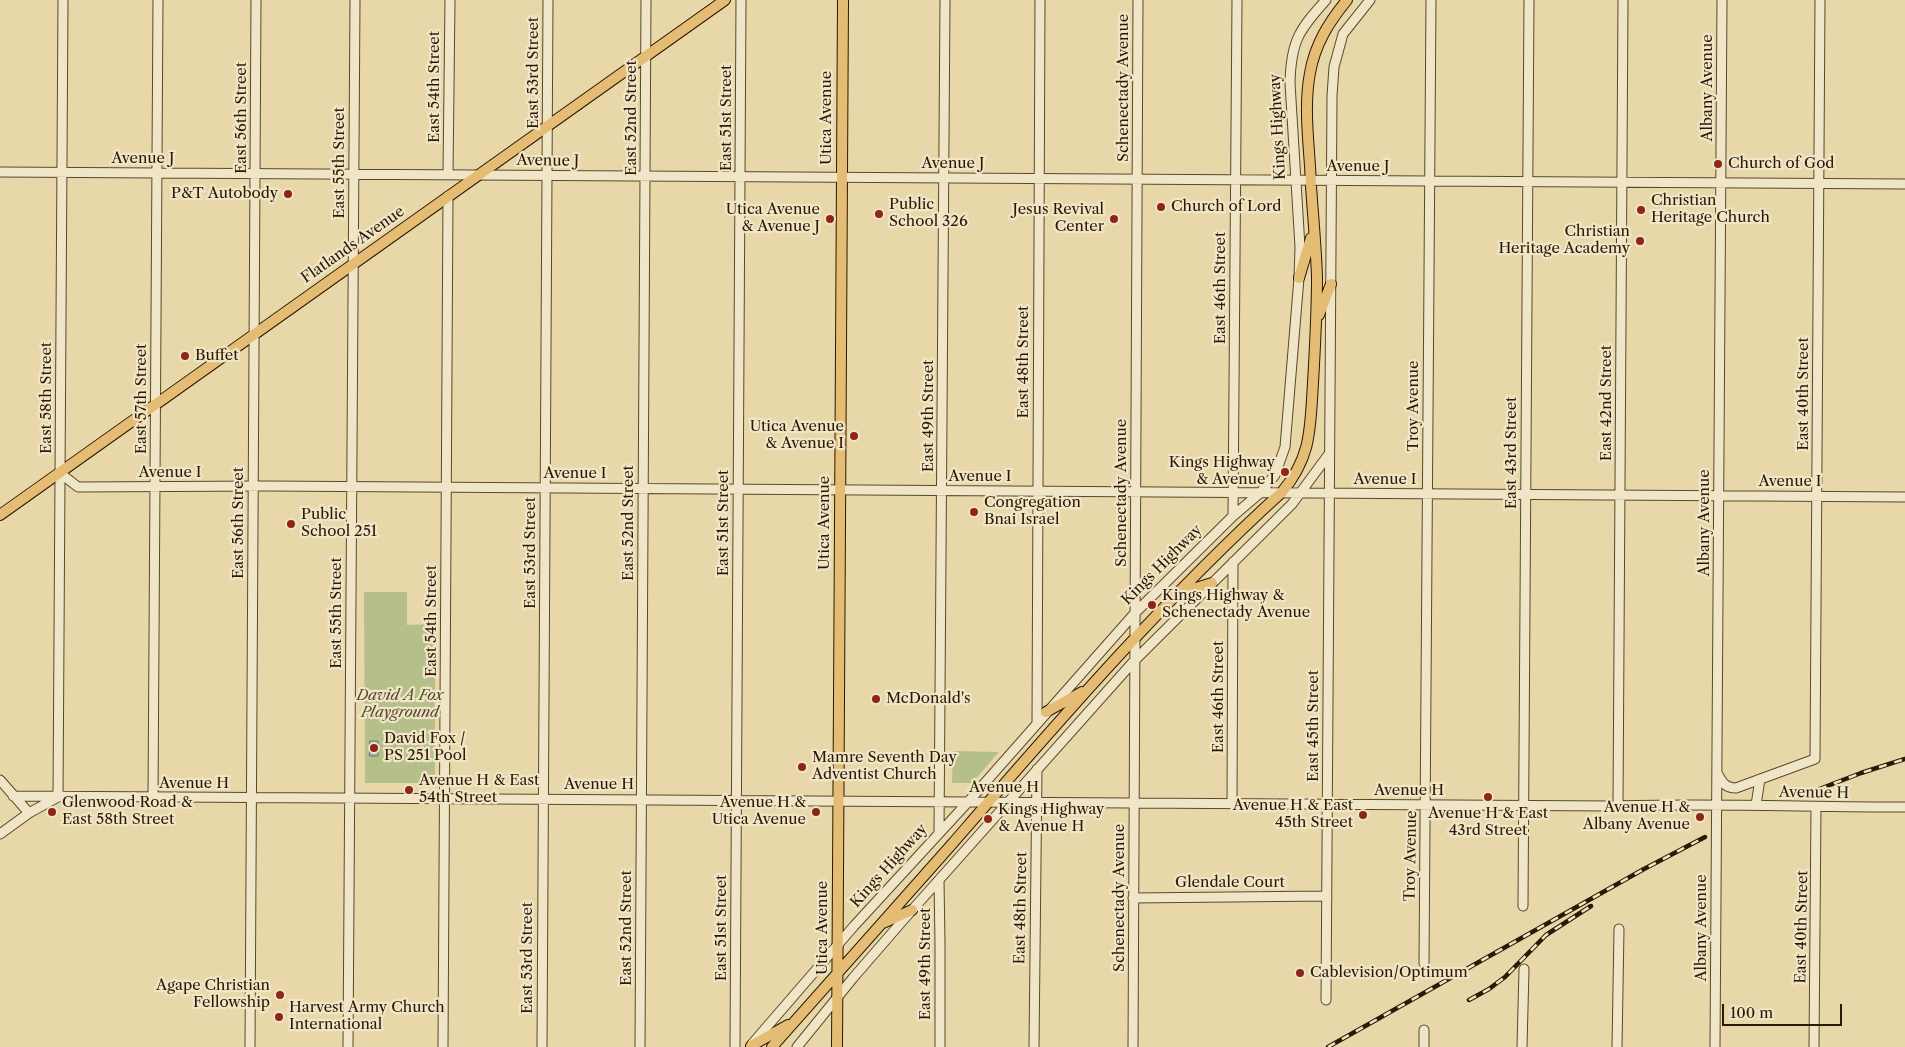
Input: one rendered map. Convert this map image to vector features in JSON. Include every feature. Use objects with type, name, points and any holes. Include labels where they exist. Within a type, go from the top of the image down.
[{"type":"main road","name":"Flatlands Avenue","points":[[0,515],[725,0]]},
{"type":"main road","name":"Utica Avenue","points":[[837,1047],[843,0]]},
{"type":"main road","name":"Kings Highway","points":[[772,1047],[1090,688],[1179,593],[1295,477],[1306,452],[1310,432],[1316,323],[1317,276],[1307,112],[1310,73],[1320,38],[1328,24],[1347,0]]},
{"type":"main road","points":[[1299,278],[1314,230]]},
{"type":"main road","points":[[1316,323],[1331,284]]},
{"type":"main road","points":[[1179,593],[1212,583]]},
{"type":"main road","points":[[1046,712],[1090,688]]},
{"type":"main road","points":[[880,924],[912,910]]},
{"type":"main road","points":[[750,1046],[795,1021]]},
{"type":"street","name":"East 58th Street","points":[[58,797],[63,0]]},
{"type":"street","name":"East 57th Street","points":[[153,798],[158,0]]},
{"type":"street","name":"East 56th Street","points":[[250,1047],[256,0]]},
{"type":"street","name":"East 55th Street","points":[[348,1047],[355,0]]},
{"type":"street","name":"East 54th Street","points":[[448,174],[450,0]]},
{"type":"street","name":"East 53rd Street","points":[[542,1047],[548,0]]},
{"type":"street","name":"East 52nd Street","points":[[640,1047],[646,0]]},
{"type":"street","name":"East 51st Street","points":[[735,1047],[741,0]]},
{"type":"street","name":"East 49th Street","points":[[939,833],[945,0]]},
{"type":"street","name":"East 48th Street","points":[[1037,723],[1040,0]]},
{"type":"street","name":"Schenectady Avenue","points":[[1133,1047],[1138,0]]},
{"type":"street","name":"East 46th Street","points":[[1233,516],[1237,0]]},
{"type":"street","name":"Kings Highway","points":[[750,1046],[837,945],[968,802],[1135,613],[1233,516],[1260,492],[1275,475],[1285,447],[1299,278],[1300,247],[1290,62],[1295,42],[1304,25],[1326,0]]},
{"type":"street","points":[[797,1047],[912,910],[1134,661],[1301,493],[1329,454],[1332,96],[1334,67],[1343,34],[1370,0]]},
{"type":"street","name":"Troy Avenue","points":[[1424,963],[1431,0]]},
{"type":"street","name":"East 43rd Street","points":[[1523,906],[1529,0]]},
{"type":"street","name":"East 42nd Street","points":[[1618,805],[1623,0]]},
{"type":"street","name":"Albany Avenue","points":[[1716,1047],[1722,0]]},
{"type":"street","name":"East 40th Street","points":[[1717,772],[1725,785],[1730,788],[1736,788],[1815,759],[1820,0]]},
{"type":"street","name":"Avenue J","points":[[0,172],[1905,184]]},
{"type":"street","name":"East 54th Street","points":[[443,1047],[448,196]]},
{"type":"street","name":"East 45th Street","points":[[1326,1000],[1329,454]]},
{"type":"street","name":"Avenue I","points":[[60,473],[78,487],[447,487],[1905,497]]},
{"type":"street","name":"East 46th Street","points":[[1232,803],[1233,562]]},
{"type":"street","name":"East 48th Street","points":[[1034,1047],[1037,770]]},
{"type":"street","points":[[1756,805],[1760,779]]},
{"type":"street","points":[[0,780],[29,814]]},
{"type":"street","name":"Avenue H","points":[[13,796],[1905,807]]},
{"type":"street","points":[[0,834],[58,797]]},
{"type":"street","name":"East 40th Street","points":[[1814,1047],[1816,807]]},
{"type":"street","name":"East 49th Street","points":[[939,880],[940,1047]]},
{"type":"street","name":"Glendale Court","points":[[1133,898],[1327,896]]},
{"type":"street","points":[[1617,1047],[1618,929]]},
{"type":"street","points":[[1522,1047],[1524,969]]},
{"type":"street","points":[[1424,1030],[1424,1047]]},
{"type":"green space","name":"David A Fox Playground","points":[[364,592],[407,592],[407,625],[435,624],[435,783],[365,783]]},
{"type":"green space","points":[[953,751],[999,752],[972,783],[952,783]]},
{"type":"water","name":"David Fox / PS 251 Pool","points":[[370,741],[378,741],[378,756],[370,756]]},
{"type":"railway","points":[[1804,795],[1861,773],[1905,759]]},
{"type":"railway","points":[[1328,1047],[1644,869],[1705,837]]},
{"type":"railway","points":[[1469,1000],[1505,977],[1546,935],[1591,906]]},
{"type":"place","name":"Church of God","points":[[1718,164]]},
{"type":"place","name":"P&T Autobody","points":[[288,194]]},
{"type":"place","name":"Church of Lord","points":[[1161,207]]},
{"type":"place","name":"Christian Heritage Church","points":[[1641,210]]},
{"type":"place","name":"Public School 326","points":[[879,214]]},
{"type":"place","name":"Utica Avenue & Avenue J","points":[[830,219]]},
{"type":"place","name":"Jesus Revival Center","points":[[1114,219]]},
{"type":"place","name":"Christian Heritage Academy","points":[[1640,241]]},
{"type":"place","name":"Buffet","points":[[185,356]]},
{"type":"place","name":"Utica Avenue & Avenue I","points":[[854,436]]},
{"type":"place","name":"Kings Highway & Avenue I","points":[[1285,472]]},
{"type":"place","name":"Congregation Bnai Israel","points":[[974,512]]},
{"type":"place","name":"Public School 251","points":[[291,524]]},
{"type":"place","name":"Kings Highway & Schenectady Avenue","points":[[1152,605]]},
{"type":"place","name":"McDonald's","points":[[876,699]]},
{"type":"place","name":"David Fox / PS 251 Pool","points":[[374,748]]},
{"type":"place","name":"Mamre Seventh Day Adventist Church","points":[[802,767]]},
{"type":"place","name":"Avenue H & East 54th Street","points":[[409,790]]},
{"type":"place","name":"Avenue H & East 43rd Street","points":[[1488,797]]},
{"type":"place","name":"Glenwood Road & East 58th Street","points":[[52,812]]},
{"type":"place","name":"Avenue H & Utica Avenue","points":[[816,812]]},
{"type":"place","name":"Avenue H & East 45th Street","points":[[1363,815]]},
{"type":"place","name":"Avenue H & Albany Avenue","points":[[1700,817]]},
{"type":"place","name":"Kings Highway & Avenue H","points":[[988,819]]},
{"type":"place","name":"Cablevision/Optimum","points":[[1300,973]]},
{"type":"place","name":"Agape Christian Fellowship","points":[[280,995]]},
{"type":"place","name":"Harvest Army Church International","points":[[279,1017]]}]
